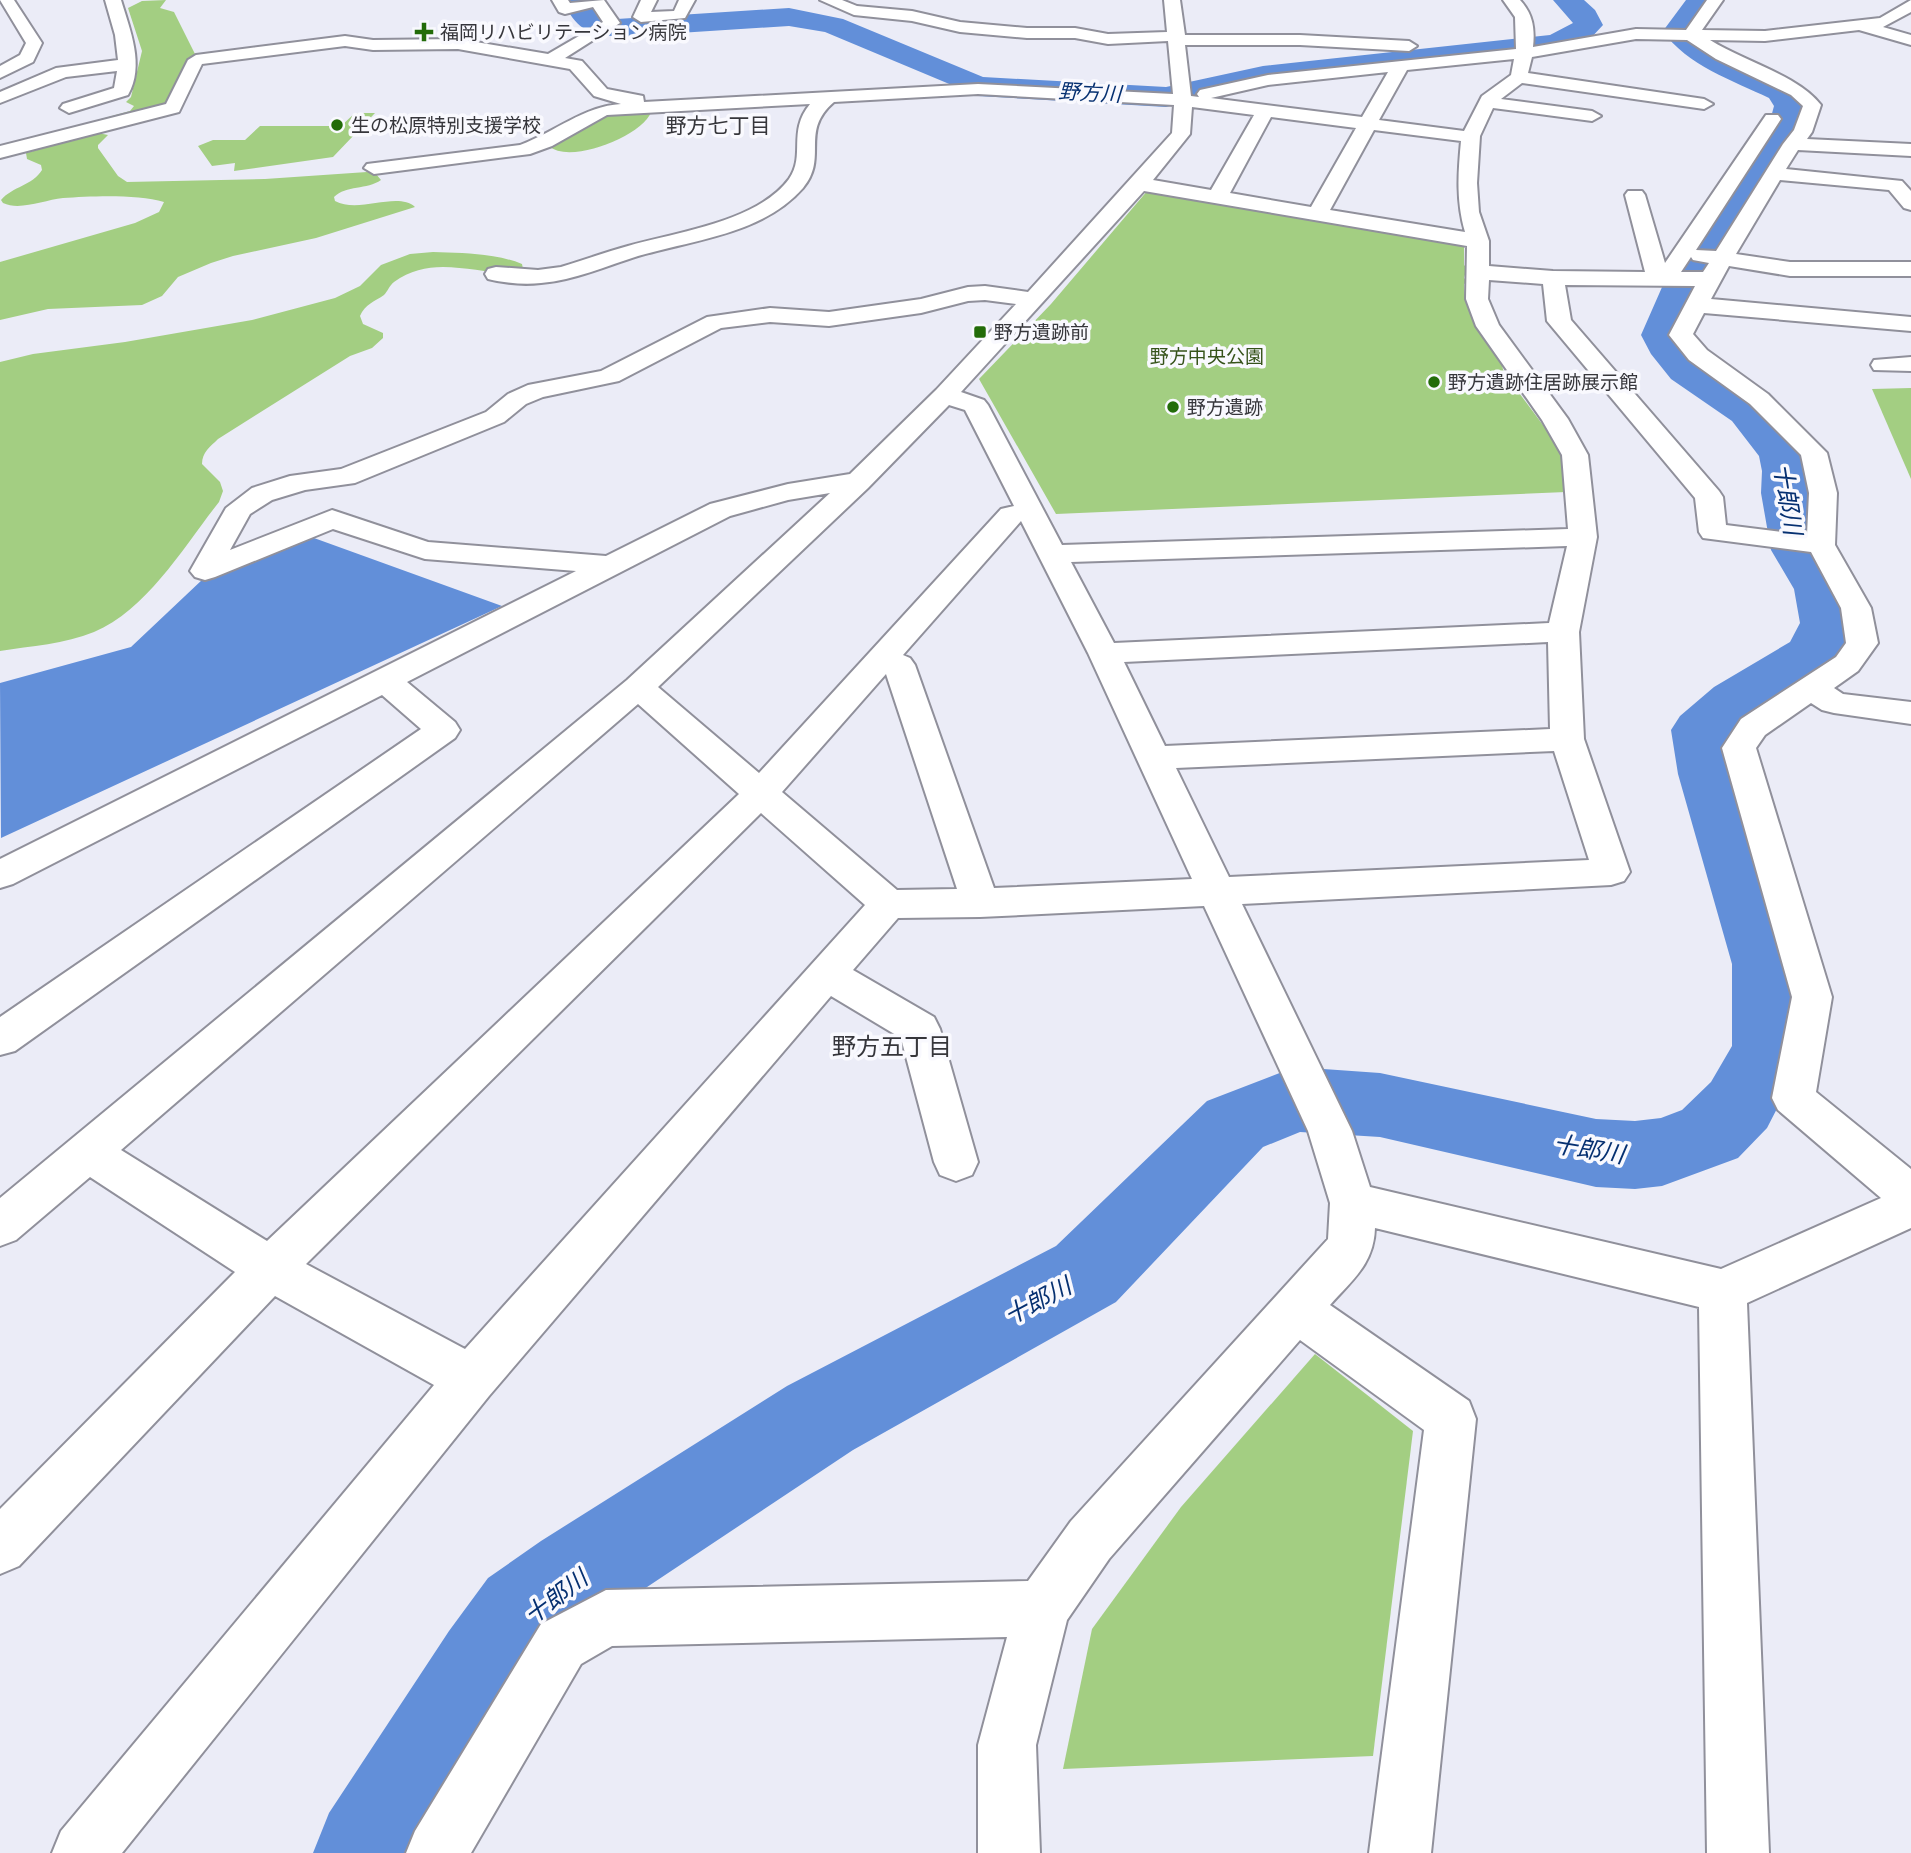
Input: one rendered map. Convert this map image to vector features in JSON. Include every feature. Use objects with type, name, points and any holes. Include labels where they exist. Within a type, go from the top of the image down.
[{"type":"street","points":[[52,113],[122,91],[128,55],[113,0]]},
{"type":"street","points":[[563,5],[637,3],[641,17],[679,15],[687,0]]},
{"type":"street","points":[[828,0],[854,10],[912,16],[960,27],[1027,33],[1075,33],[1108,39],[1332,41],[1452,49],[1525,44],[1563,48],[1589,40],[1636,34],[1765,36],[1884,22],[1911,5]]},
{"type":"street","points":[[0,1226],[638,687],[858,482],[945,395],[1139,184],[1181,134],[1184,122],[1172,0]]},
{"type":"street","points":[[638,687],[888,904],[980,903],[1218,889],[1611,872],[1567,738],[1563,632],[1583,537],[1575,455],[1555,419],[1488,326],[1477,299],[1478,241],[1469,212],[1467,183],[1471,137],[1487,102],[1519,77],[1527,30],[1519,7],[1511,0]]},
{"type":"street","points":[[1691,35],[1715,0]]},
{"type":"street","points":[[0,73],[27,58],[34,43],[11,1]]},
{"type":"street","points":[[548,61],[606,27],[598,3]]},
{"type":"street","points":[[1859,25],[1911,40]]},
{"type":"street","points":[[1691,35],[1722,55],[1797,91],[1812,105],[1803,132],[1792,144],[1710,279],[1681,335],[1698,355],[1759,399],[1814,453],[1822,493],[1821,545],[1856,608],[1862,643],[1847,664],[1753,727],[1739,748],[1812,997],[1793,1098],[1911,1196]]},
{"type":"street","points":[[374,168],[523,150],[545,142],[603,110],[978,89],[1182,93],[1401,65],[1525,44],[1550,37],[1589,40],[1608,58]]},
{"type":"street","points":[[0,152],[173,108],[196,60],[345,41],[373,45],[458,44],[509,51],[576,65],[595,92],[614,98],[656,101],[675,107]]},
{"type":"street","points":[[20,62],[128,55]]},
{"type":"street","points":[[0,98],[62,72],[128,55]]},
{"type":"street","points":[[1317,214],[1401,65]]},
{"type":"street","points":[[1519,77],[1704,104]]},
{"type":"street","points":[[1182,93],[1266,110],[1471,137]]},
{"type":"street","points":[[496,274],[538,277],[565,273],[735,222],[775,203],[798,182],[807,159],[805,122],[816,106],[828,98]]},
{"type":"street","points":[[1487,102],[1592,116]]},
{"type":"street","points":[[1217,198],[1266,110]]},
{"type":"street","points":[[1662,278],[1772,119]]},
{"type":"street","points":[[1792,144],[1911,150]]},
{"type":"street","points":[[1774,174],[1895,185],[1911,204]]},
{"type":"street","points":[[1139,184],[1478,241]]},
{"type":"street","points":[[1635,195],[1662,278]]},
{"type":"street","points":[[1682,252],[1790,269],[1911,269]]},
{"type":"street","points":[[1860,268],[1911,323]]},
{"type":"street","points":[[1476,272],[1553,278],[1710,279]]},
{"type":"street","points":[[1553,278],[1559,321],[1709,497],[1713,533],[1821,545]]},
{"type":"street","points":[[610,565],[425,550],[332,519],[205,571],[240,509],[263,494],[318,478],[345,477],[495,417],[517,399],[537,390],[610,376],[715,322],[735,317],[770,315],[828,319],[921,306],[968,294],[985,293],[1032,299]]},
{"type":"street","points":[[1697,305],[1911,323]]},
{"type":"street","points":[[1883,365],[1911,364]]},
{"type":"street","points":[[945,395],[975,405],[1055,554],[1218,889],[1330,1131],[1353,1203],[1351,1247],[1090,1540],[1042,1608],[1007,1745],[1009,1853]]},
{"type":"street","points":[[0,875],[719,510],[766,495],[827,484],[858,482]]},
{"type":"street","points":[[0,1547],[270,1269],[762,792],[1011,515],[1031,511]]},
{"type":"street","points":[[1055,554],[1583,537]]},
{"type":"street","points":[[1104,653],[1563,632]]},
{"type":"street","points":[[882,657],[899,665],[980,903]]},
{"type":"street","points":[[0,1039],[443,730],[385,680]]},
{"type":"street","points":[[1813,689],[1834,703],[1908,719]]},
{"type":"street","points":[[1152,758],[1567,738]]},
{"type":"street","points":[[83,1853],[471,1379],[888,904]]},
{"type":"street","points":[[827,974],[919,1029],[956,1162]]},
{"type":"street","points":[[86,1151],[270,1269],[471,1379]]},
{"type":"street","points":[[1353,1203],[1723,1291],[1911,1206]]},
{"type":"street","points":[[1723,1291],[1738,1853]]},
{"type":"street","points":[[1296,1309],[1451,1419],[1400,1853]]},
{"type":"street","points":[[437,1853],[561,1644],[606,1618],[1042,1608]]},
{"type":"green space","points":[[166,0],[160,8],[174,12],[197,58],[187,60],[168,106],[0,147],[130,111],[134,106],[126,102],[131,97],[142,51],[128,8],[142,1]]},
{"type":"green space","points":[[651,112],[634,130],[604,145],[572,152],[559,151],[549,146],[601,114]]},
{"type":"green space","points":[[355,113],[375,113],[333,157],[234,171],[235,163],[212,166],[198,146],[213,140],[245,140],[260,126],[341,126]]},
{"type":"green space","points":[[98,133],[108,135],[98,148],[118,176],[127,182],[265,179],[367,172],[376,174],[381,180],[339,193],[334,197],[335,201],[355,205],[398,201],[415,207],[316,238],[211,263],[178,277],[162,296],[142,305],[48,309],[0,320],[0,262],[135,223],[159,212],[164,202],[128,197],[63,198],[17,206],[3,203],[1,200],[6,195],[33,179],[42,170],[41,165],[27,159],[26,153]]},
{"type":"green space","name":"野方中央公園","points":[[1148,190],[1464,244],[1464,265],[1467,268],[1464,278],[1468,282],[1464,284],[1471,315],[1480,334],[1500,361],[1505,374],[1563,452],[1566,492],[1056,514],[979,379],[1051,304]]},
{"type":"green space","points":[[433,252],[501,258],[522,264],[523,269],[522,272],[506,273],[425,268],[394,282],[384,295],[367,306],[360,316],[363,324],[383,333],[383,338],[372,348],[350,356],[218,439],[207,450],[202,464],[220,482],[223,491],[219,502],[164,575],[131,608],[113,622],[83,636],[0,651],[0,362],[33,354],[125,342],[252,320],[335,298],[360,286],[381,265],[410,254]]},
{"type":"green space","points":[[1911,388],[1911,479],[1872,389]]},
{"type":"green space","points":[[1315,1354],[1413,1431],[1373,1756],[1063,1769],[1092,1629],[1181,1507]]},
{"type":"water","points":[[314,538],[502,606],[1,838],[0,683],[131,647],[203,579]]},
{"type":"waterway","name":"野方川","points":[[577,0],[587,19],[608,27],[789,17],[833,25],[978,86],[1166,97],[1263,75],[1555,43],[1579,34],[1588,25],[1585,16],[1567,0]]},
{"type":"waterway","name":"十郎川","points":[[369,1853],[486,1668],[524,1614],[576,1576],[820,1418],[1086,1274],[1235,1124],[1295,1099],[1380,1105],[1596,1153],[1635,1155],[1662,1152],[1710,1134],[1739,1105],[1770,1048],[1768,964],[1710,774],[1702,730],[1735,700],[1814,653],[1828,623],[1821,589],[1797,550],[1786,493],[1787,471],[1783,454],[1748,411],[1687,370],[1673,354],[1663,335],[1690,269],[1784,132],[1790,106],[1781,92],[1723,63],[1691,44],[1678,31],[1700,0]]},
{"type":"place","name":"福岡リハビリテーション病院","points":[[424,32]]},
{"type":"place","name":"生の松原特別支援学校","points":[[337,125]]},
{"type":"place","name":"野方遺跡前","points":[[980,332]]},
{"type":"place","name":"野方遺跡住居跡展示館","points":[[1434,382]]},
{"type":"place","name":"野方遺跡","points":[[1173,407]]},
{"type":"district","name":"野方七丁目","points":[[718,125]]},
{"type":"district","name":"野方五丁目","points":[[892,1045]]}]
